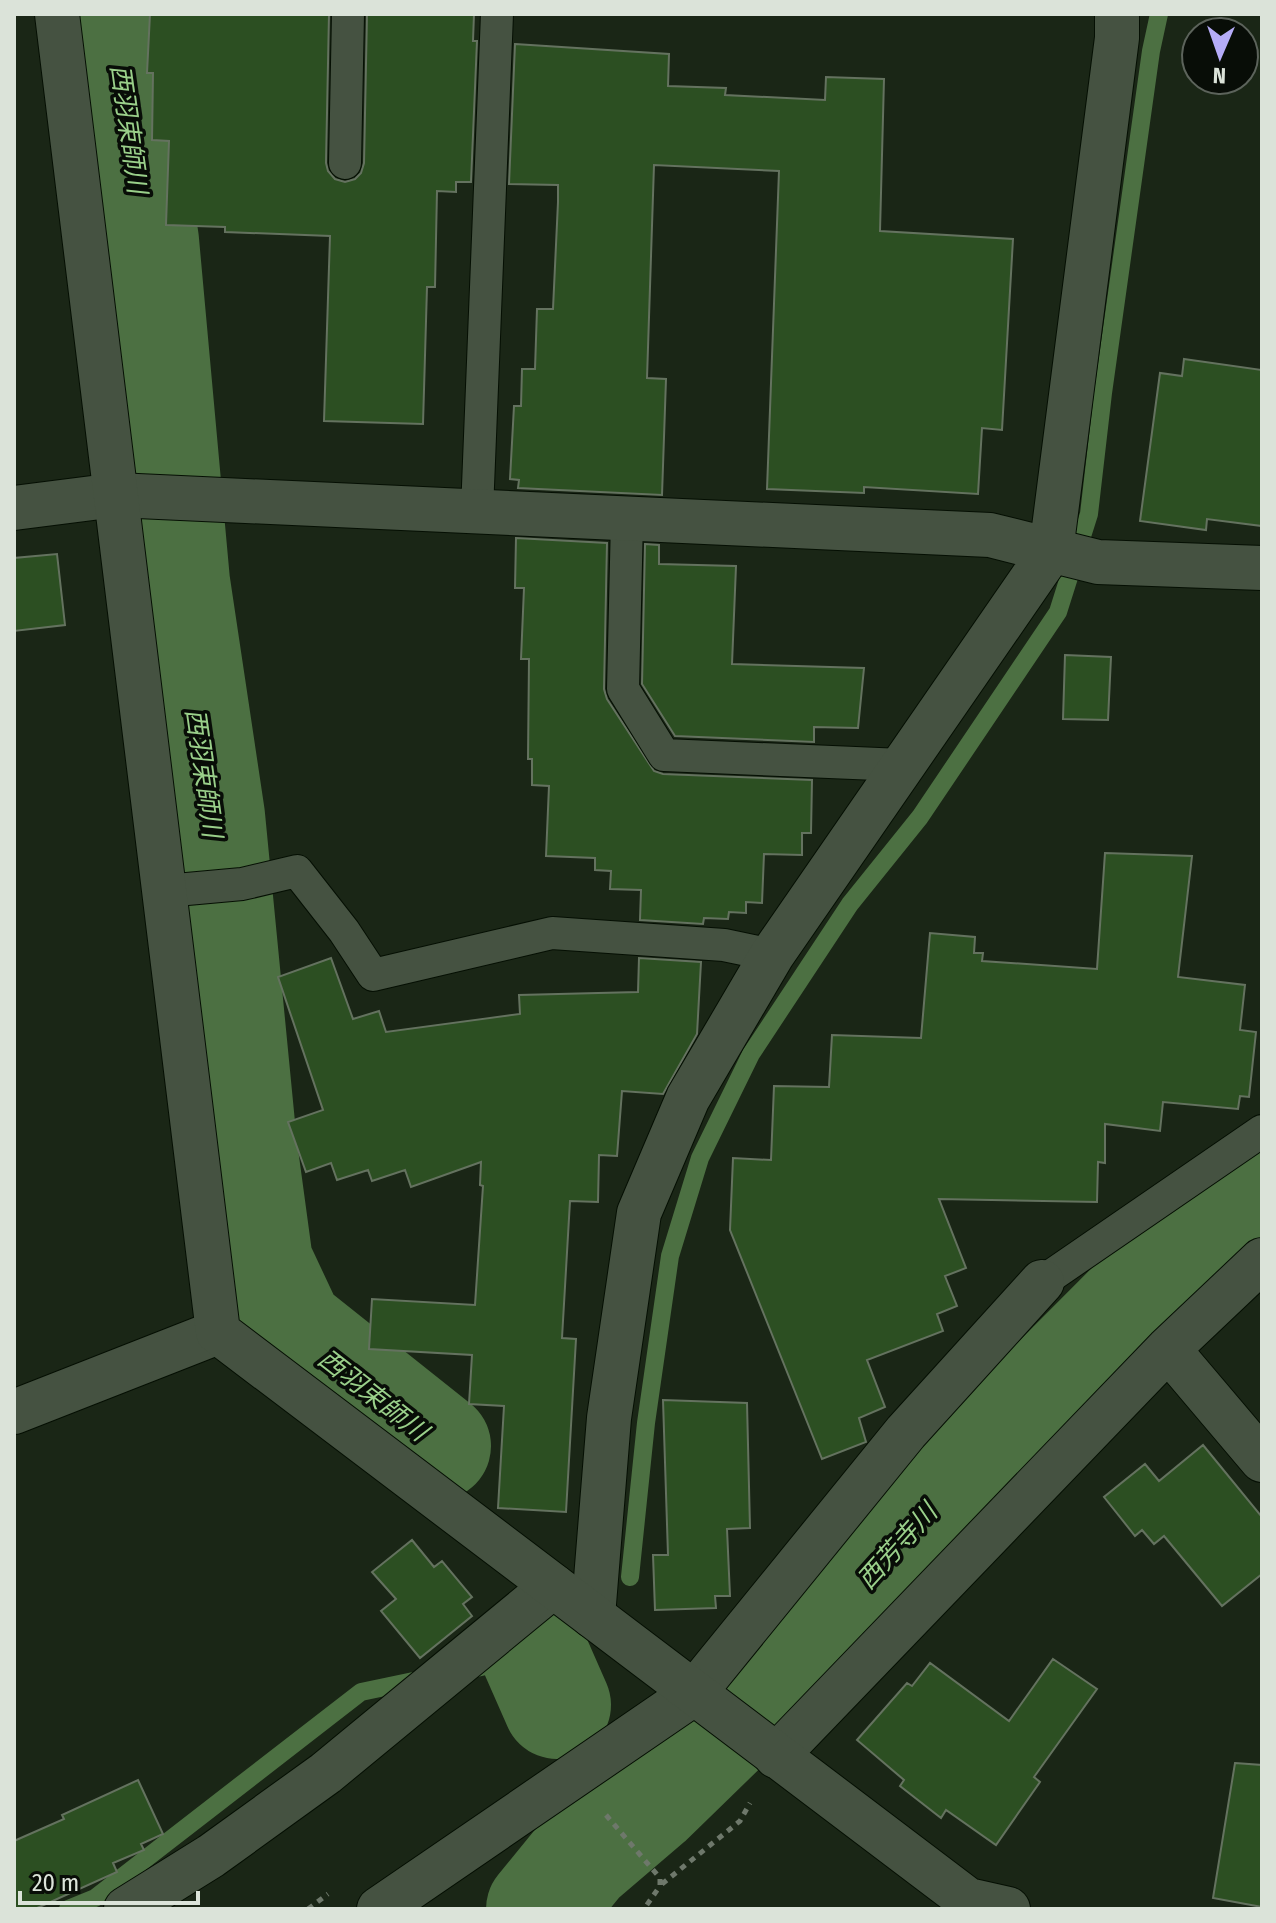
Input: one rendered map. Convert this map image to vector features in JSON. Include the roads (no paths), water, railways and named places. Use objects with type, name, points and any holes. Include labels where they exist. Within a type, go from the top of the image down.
[{"type":"street","points":[[57,14],[133,496],[181,889],[218,1332],[968,1900],[1008,1909]]},
{"type":"street","points":[[593,1616],[609,1418],[639,1213],[688,1098],[772,955],[902,765],[1073,556],[1117,14]]},
{"type":"street","points":[[14,508],[133,496],[990,535],[1073,556],[1262,568]]},
{"type":"street","points":[[776,1756],[1168,1349],[1262,1260]]},
{"type":"street","points":[[379,1909],[693,1694],[906,1432],[1042,1282]]},
{"type":"street","points":[[14,1412],[218,1332]]},
{"type":"street","points":[[1168,1349],[1262,1460]]},
{"type":"street","points":[[126,1909],[211,1856],[326,1773],[553,1586]]},
{"type":"lane","points":[[345,163],[348,14]]},
{"type":"lane","points":[[477,511],[497,14]]},
{"type":"lane","points":[[627,520],[623,689],[664,755],[902,765]]},
{"type":"lane","points":[[181,889],[242,884],[297,871],[344,931],[373,975],[552,933],[724,945],[772,955]]},
{"type":"lane","points":[[1042,1282],[1262,1131]]},
{"type":"waterway","points":[[630,1577],[646,1423],[670,1256],[700,1158],[751,1054],[850,904],[920,817],[1058,612],[1089,514],[1103,393],[1151,51],[1159,14]]},
{"type":"waterway","name":"西羽束師川","points":[[113,24],[145,241],[176,582],[211,816],[243,1145],[259,1263],[290,1329],[437,1446]]},
{"type":"waterway","name":"西芳寺川","points":[[540,1909],[580,1860],[649,1801],[796,1658],[860,1591],[949,1488],[1151,1285],[1237,1209],[1262,1192]]},
{"type":"waterway","points":[[472,1669],[535,1655]]},
{"type":"waterway","name":"西羽束師川","points":[[535,1655],[557,1705]]},
{"type":"waterway","points":[[550,1680],[576,1657]]},
{"type":"waterway","points":[[68,1909],[95,1898],[361,1692],[423,1679]]}]
